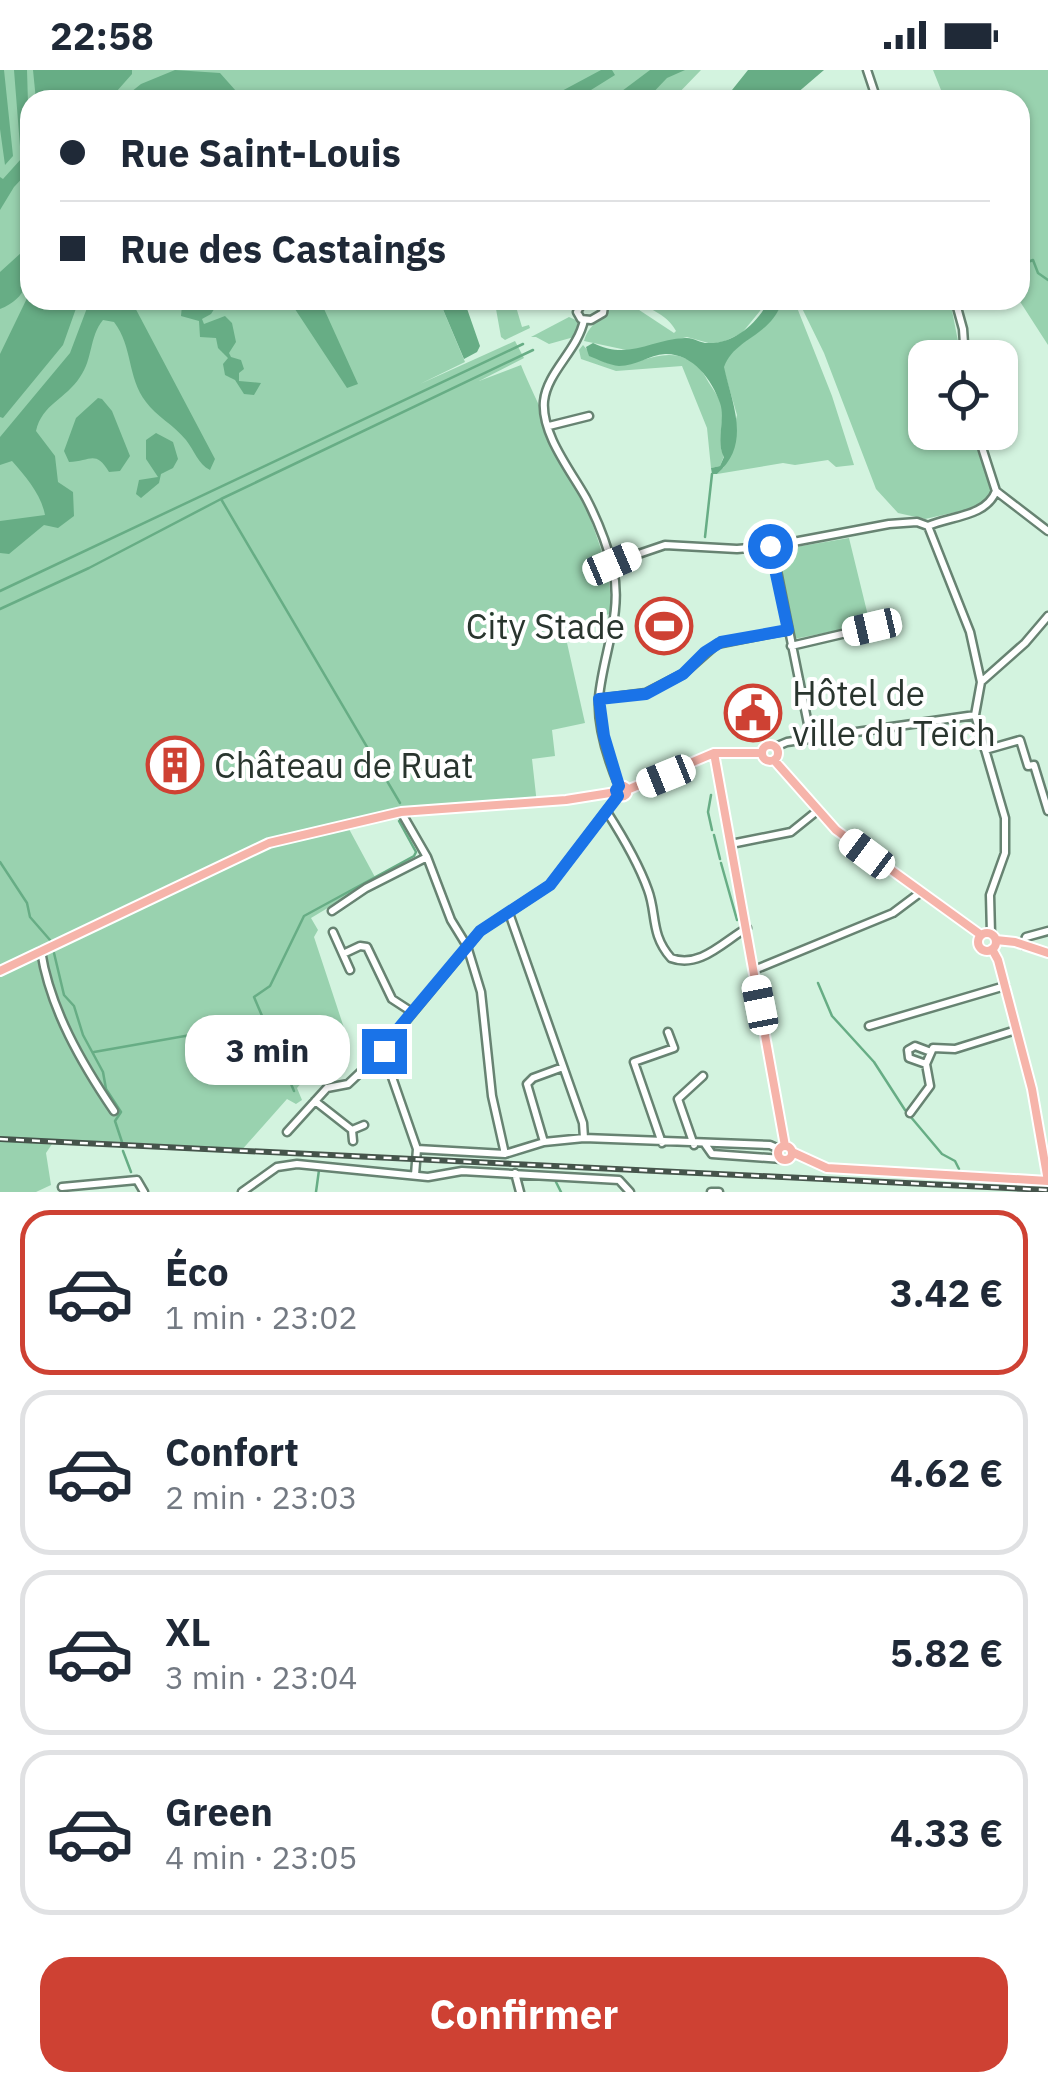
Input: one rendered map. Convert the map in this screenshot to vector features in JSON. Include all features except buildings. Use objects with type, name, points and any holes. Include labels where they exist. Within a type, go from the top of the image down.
[{"type":"main road","points":[[0,971],[258,847],[401,812],[566,800],[620,791],[714,752],[762,752],[768,745],[775,747],[778,754],[774,760]]},
{"type":"main road","points":[[714,752],[785,1152],[827,1168],[1048,1181],[1032,1090],[990,939]]},
{"type":"main road","points":[[762,752],[764,760],[774,760],[846,838],[922,892],[990,939],[1048,953]]},
{"type":"street","points":[[578,310],[584,320]]},
{"type":"street","points":[[584,320],[600,316],[604,310]]},
{"type":"street","points":[[958,310],[964,340]]},
{"type":"street","points":[[287,1132],[327,1088],[348,1084],[384,1051],[483,928],[550,885],[620,791],[604,736],[599,699],[615,615],[612,564],[603,535],[549,426],[544,408],[546,390],[576,346],[584,320]]},
{"type":"street","points":[[549,426],[589,416]]},
{"type":"street","points":[[983,450],[996,492],[1048,531]]},
{"type":"street","points":[[612,564],[638,552],[672,544],[738,549],[889,524],[917,522],[928,526],[980,509],[996,492]]},
{"type":"street","points":[[928,526],[968,626],[981,682],[975,715],[1004,810],[1007,839],[990,895],[990,939]]},
{"type":"street","points":[[772,546],[811,739]]},
{"type":"street","points":[[981,682],[1048,616]]},
{"type":"street","points":[[791,646],[872,627]]},
{"type":"street","points":[[599,699],[646,694],[683,674],[721,642],[788,630]]},
{"type":"street","points":[[775,747],[975,715]]},
{"type":"street","points":[[985,750],[1020,740],[1028,766],[1034,764],[1048,811]]},
{"type":"street","points":[[731,844],[791,832],[817,811]]},
{"type":"street","points":[[401,812],[427,857],[451,920],[467,946],[480,992],[492,1096],[504,1154]]},
{"type":"street","points":[[607,812],[635,857],[650,894],[656,930],[670,958],[685,961],[716,950],[747,928]]},
{"type":"street","points":[[332,911],[366,888],[427,857]]},
{"type":"street","points":[[754,970],[893,913],[922,892]]},
{"type":"street","points":[[509,913],[584,1138]]},
{"type":"street","points":[[1023,945],[1026,937],[1048,931]]},
{"type":"street","points":[[334,932],[350,970]]},
{"type":"street","points":[[343,954],[360,946],[367,948],[392,1000],[412,1012]]},
{"type":"street","points":[[40,952],[46,978],[80,1057],[114,1111]]},
{"type":"street","points":[[869,1026],[1004,986]]},
{"type":"street","points":[[910,1114],[930,1086],[926,1064],[934,1048],[955,1049],[1016,1030]]},
{"type":"street","points":[[662,1143],[634,1062],[674,1048],[668,1032]]},
{"type":"street","points":[[926,1064],[910,1058],[908,1050],[914,1046],[931,1052]]},
{"type":"street","points":[[384,1051],[416,1149],[415,1175]]},
{"type":"street","points":[[544,1142],[527,1084],[563,1067]]},
{"type":"street","points":[[694,1145],[678,1099],[702,1076]]},
{"type":"street","points":[[315,1100],[352,1130],[353,1141]]},
{"type":"street","points":[[352,1130],[364,1126]]},
{"type":"street","points":[[416,1149],[504,1154],[544,1142],[584,1138],[704,1143],[712,1154],[785,1152]]},
{"type":"street","points":[[242,1192],[277,1167],[289,1164],[434,1177],[462,1171],[619,1180],[630,1192]]},
{"type":"street","points":[[516,1173],[520,1192]]},
{"type":"street","points":[[62,1186],[137,1180],[144,1192]]},
{"type":"street","points":[[711,1192],[718,1192]]},
{"type":"shaded area","points":[[0,70],[701,70],[682,90],[20,90],[20,310],[443,310],[465,362],[420,384],[515,341],[524,358],[479,381],[521,365],[592,524],[610,588],[610,614],[563,625],[585,723],[552,730],[555,756],[532,759],[537,804],[399,816],[349,829],[376,879],[311,918],[318,930],[314,937],[347,1037],[297,1088],[302,1100],[296,1104],[287,1099],[239,1153],[52,1144],[46,1153],[51,1185],[36,1192],[0,1192]]},
{"type":"shaded area","points":[[0,70],[4,70],[13,156],[5,165],[0,129]]},
{"type":"shaded area","points":[[14,70],[27,70],[28,90],[20,90],[20,146]]},
{"type":"shaded area","points":[[33,70],[132,70],[118,90],[35,90]]},
{"type":"shaded area","points":[[175,70],[220,73],[235,90],[134,90]]},
{"type":"shaded area","points":[[601,70],[612,70],[615,75],[591,90],[564,90]]},
{"type":"shaded area","points":[[650,70],[685,70],[667,78],[656,90],[623,90]]},
{"type":"shaded area","points":[[748,70],[824,70],[801,90],[732,90]]},
{"type":"shaded area","points":[[933,70],[1048,70],[1048,345],[1025,310],[1030,310],[1030,90],[941,90]]},
{"type":"shaded area","points":[[20,160],[20,181],[0,210],[0,177],[3,179]]},
{"type":"shaded area","points":[[20,254],[20,294],[0,309],[0,272]]},
{"type":"shaded area","points":[[21,310],[75,310],[63,345],[3,418],[0,354]]},
{"type":"shaded area","points":[[86,310],[136,310],[215,459],[210,470],[146,402],[120,332],[114,322],[103,320],[80,377],[43,414],[36,431],[55,456],[58,482],[73,492],[74,516],[58,528],[44,525],[9,554],[0,553],[0,521],[45,515],[36,493],[12,461],[0,465],[0,437],[70,353]]},
{"type":"shaded area","points":[[182,310],[214,310],[202,319],[204,324],[225,316],[232,323],[236,342],[229,353],[241,360],[244,369],[239,373],[239,381],[261,383],[254,395],[244,394],[235,380],[225,375],[223,364],[228,358],[218,348],[216,338],[200,337],[199,321],[181,316]]},
{"type":"shaded area","points":[[296,310],[325,310],[358,384],[347,388]]},
{"type":"shaded area","points":[[443,310],[467,310],[480,346],[464,359]]},
{"type":"shaded area","points":[[496,310],[517,310],[522,327],[530,328],[505,340]]},
{"type":"shaded area","points":[[639,310],[674,333],[668,320],[652,310],[761,310],[742,333],[725,341],[712,344],[687,337],[631,351],[584,341],[606,312]]},
{"type":"shaded area","points":[[763,310],[778,310],[762,330],[736,349],[724,367],[735,409],[737,437],[728,462],[717,474],[712,474],[711,468],[720,466],[724,457],[720,444],[722,410],[712,385],[700,369],[684,358],[665,354],[619,366],[589,356],[586,347],[593,343],[629,350],[685,338],[718,342],[744,330]]},
{"type":"shaded area","points":[[798,310],[854,465],[836,467],[828,460],[717,474],[724,467],[737,415],[723,367],[735,349],[777,312]]},
{"type":"shaded area","points":[[803,310],[952,310],[958,340],[908,340],[908,450],[978,450],[992,494],[965,510],[925,519],[898,513],[876,489],[824,353]]},
{"type":"shaded area","points":[[569,317],[578,321],[580,327],[574,337],[549,344],[531,337]]},
{"type":"shaded area","points":[[583,345],[610,364],[675,355],[696,364],[721,403],[720,444],[724,456],[720,466],[711,468],[707,428],[682,366],[616,371],[581,359],[579,350]]},
{"type":"shaded area","points":[[98,398],[112,411],[130,456],[120,471],[109,472],[92,458],[69,462],[64,451],[76,418]]},
{"type":"shaded area","points":[[156,433],[173,442],[178,459],[141,498],[136,494],[139,480],[158,477],[146,459],[146,440]]},
{"type":"shaded area","points":[[849,538],[870,624],[794,639],[778,550]]},
{"type":"waterway","points":[[1030,261],[1048,280]]},
{"type":"waterway","points":[[0,591],[523,344]]},
{"type":"waterway","points":[[0,609],[533,350]]},
{"type":"waterway","points":[[705,537],[712,474]]},
{"type":"waterway","points":[[221,499],[400,803]]},
{"type":"waterway","points":[[711,795],[708,812],[712,830]]},
{"type":"waterway","points":[[294,1091],[254,997],[270,986],[304,916],[414,856],[416,852],[399,821]]},
{"type":"waterway","points":[[714,835],[720,859]]},
{"type":"waterway","points":[[0,862],[27,903],[30,917],[50,940]]},
{"type":"waterway","points":[[721,863],[737,920]]},
{"type":"waterway","points":[[54,953],[64,995],[74,1006],[83,1035],[103,1072],[106,1089],[121,1112],[115,1121],[122,1142]]},
{"type":"waterway","points":[[818,983],[832,1016],[874,1062],[905,1110]]},
{"type":"waterway","points":[[94,1052],[264,1022]]},
{"type":"waterway","points":[[910,1116],[959,1169]]},
{"type":"waterway","points":[[123,1151],[131,1172]]},
{"type":"waterway","points":[[316,1192],[319,1170]]},
{"type":"waterway","points":[[556,1182],[561,1192]]},
{"type":"railway","points":[[0,1139],[1048,1190]]},
{"type":"place","name":"City Stade","points":[[664,626]]},
{"type":"place","name":"Hôtel de ville du Teich","points":[[753,713]]},
{"type":"place","name":"Château de Ruat","points":[[175,765]]},
{"type":"route","points":[[384,1051],[388,1041],[476,934],[550,885],[618,796],[619,786],[600,720],[599,699],[646,694],[672,682],[721,642],[788,630],[770,546]]}]
